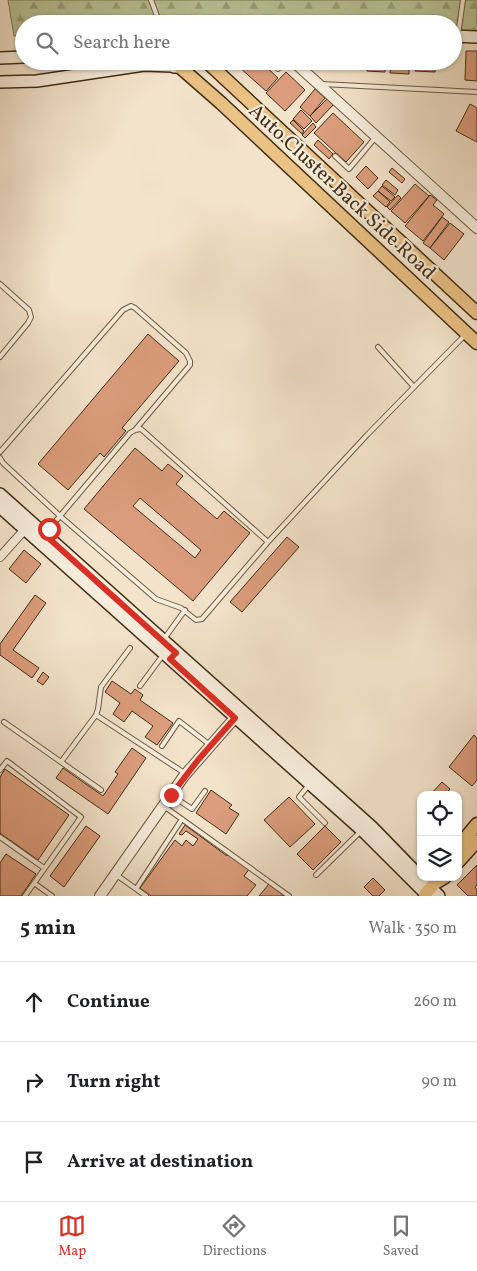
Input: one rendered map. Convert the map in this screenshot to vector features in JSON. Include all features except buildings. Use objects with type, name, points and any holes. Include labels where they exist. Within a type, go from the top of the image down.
[{"type":"main road","points":[[462,38],[477,37]]},
{"type":"main road","points":[[462,40],[477,44]]},
{"type":"main road","points":[[1,81],[37,81],[111,70]]},
{"type":"main road","name":"Auto Cluster Back Side Road","points":[[179,70],[221,103],[477,343]]},
{"type":"main road","name":"Auto Cluster Back Side Road","points":[[216,70],[477,313]]},
{"type":"main road","points":[[0,494],[28,526],[170,655],[372,827],[433,888]]},
{"type":"main road","points":[[0,507],[28,526],[44,534],[162,641],[170,655]]},
{"type":"main road","points":[[238,714],[310,784],[362,830],[433,888]]},
{"type":"main road","points":[[462,842],[477,824]]},
{"type":"main road","points":[[462,857],[477,840]]},
{"type":"street","points":[[303,70],[477,228]]},
{"type":"street","points":[[0,557],[28,526]]},
{"type":"street","points":[[100,896],[186,774],[238,714]]},
{"type":"lane","points":[[151,0],[157,15]]},
{"type":"lane","points":[[460,15],[463,0]]},
{"type":"lane","points":[[319,84],[477,92]]},
{"type":"lane","points":[[335,156],[349,169],[376,137]]},
{"type":"lane","points":[[0,284],[29,310],[31,317],[0,357]]},
{"type":"lane","points":[[0,452],[123,310],[131,306],[135,308],[186,353],[190,365],[44,534]]},
{"type":"lane","points":[[0,458],[60,516],[156,599],[185,610],[196,620],[202,619],[268,542],[466,333]]},
{"type":"lane","points":[[378,347],[414,387]]},
{"type":"lane","points":[[135,430],[141,429],[268,542]]},
{"type":"lane","points":[[162,641],[185,610]]},
{"type":"lane","points":[[61,762],[96,715],[100,686],[130,648]]},
{"type":"lane","points":[[140,686],[170,655]]},
{"type":"lane","points":[[96,715],[186,774]]},
{"type":"lane","points":[[162,746],[179,721],[210,745]]},
{"type":"lane","points":[[4,722],[101,790]]},
{"type":"lane","points":[[0,770],[7,761],[81,817],[25,896]]},
{"type":"lane","points":[[310,784],[299,797],[325,823]]},
{"type":"lane","points":[[171,795],[192,810],[205,792]]},
{"type":"lane","points":[[163,806],[289,896]]},
{"type":"lane","points":[[136,889],[182,820]]},
{"type":"lane","points":[[316,875],[362,830]]},
{"type":"lane","points":[[0,837],[44,868]]},
{"type":"lane","points":[[115,874],[146,896]]},
{"type":"lane","points":[[34,883],[52,896]]},
{"type":"green space","points":[[8,0],[477,0],[477,39],[462,39],[462,15],[15,15],[14,36]]},
{"type":"route","points":[[49,529],[44,534],[176,653],[170,659],[235,718],[184,776],[171,795]]}]
